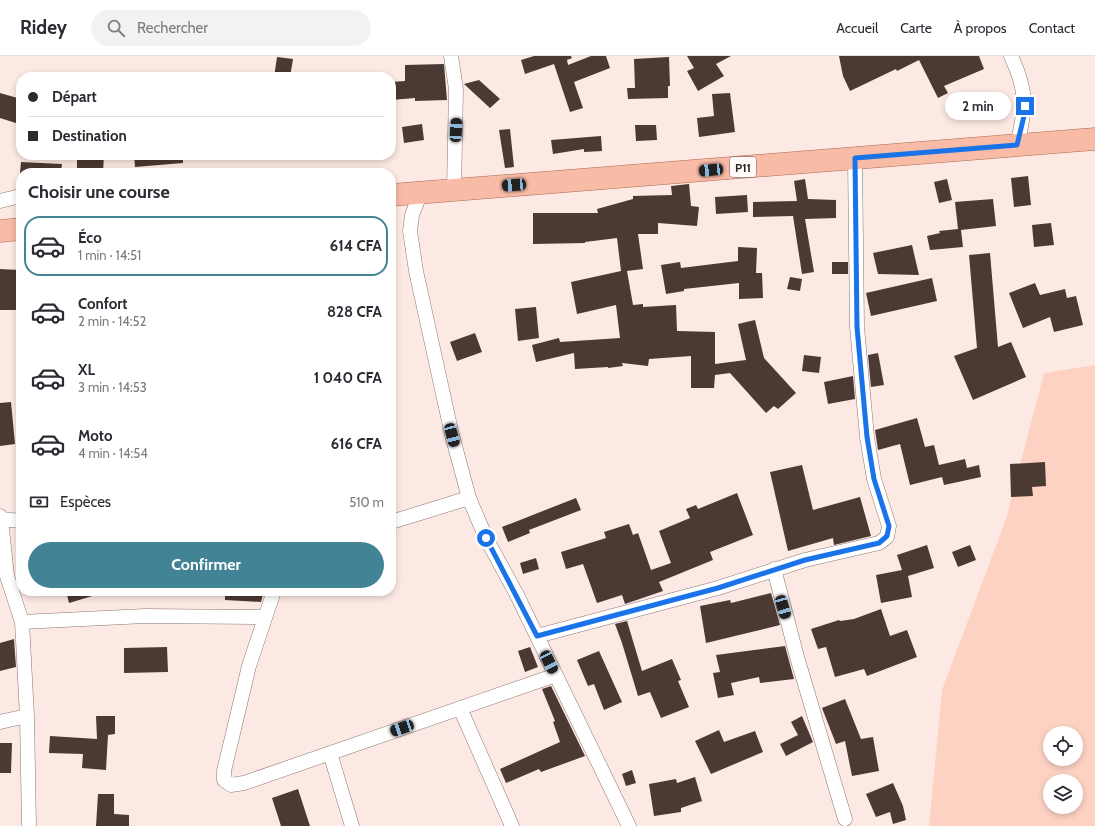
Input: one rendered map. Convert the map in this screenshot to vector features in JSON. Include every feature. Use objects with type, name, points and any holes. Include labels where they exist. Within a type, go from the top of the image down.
[{"type":"main road","name":"P11","points":[[396,194],[1095,140]]},
{"type":"main road","points":[[0,231],[16,229]]},
{"type":"street","points":[[451,56],[456,89],[454,189]]},
{"type":"street","points":[[1011,56],[1025,97],[1024,116],[1017,145]]},
{"type":"street","points":[[537,636],[718,588],[774,569],[879,543],[887,536],[889,526],[874,479],[867,437],[857,327],[855,158]]},
{"type":"street","points":[[421,192],[412,215],[410,231],[416,271],[452,435],[469,498],[486,538],[537,636],[629,826]]},
{"type":"street","points":[[0,201],[16,197]]},
{"type":"street","points":[[396,520],[469,498]]},
{"type":"street","points":[[16,520],[1,518],[7,576],[22,622],[27,716],[29,826]]},
{"type":"street","points":[[774,569],[797,657],[845,819]]},
{"type":"street","points":[[272,596],[249,666],[224,771],[224,780],[231,785],[244,783],[556,675]]},
{"type":"street","points":[[22,622],[145,616],[265,617]]},
{"type":"street","points":[[460,708],[512,826]]},
{"type":"street","points":[[0,722],[27,716]]},
{"type":"street","points":[[330,753],[352,826]]},
{"type":"shaded area","points":[[1095,365],[1095,826],[929,826],[942,690],[1006,519],[1044,373]]},
{"type":"building","points":[[534,56],[571,56],[572,58],[567,60],[568,65],[591,56],[606,56],[610,68],[574,82],[583,108],[570,112],[554,64],[525,74],[521,60]]},
{"type":"building","points":[[687,56],[731,56],[716,64],[724,76],[698,91],[687,71],[694,68]]},
{"type":"building","points":[[839,56],[979,56],[984,69],[944,86],[948,93],[938,98],[919,60],[897,71],[896,69],[850,91],[843,76]]},
{"type":"building","points":[[277,57],[293,59],[291,72],[275,72]]},
{"type":"building","points":[[669,57],[670,86],[668,86],[668,98],[628,99],[627,88],[635,88],[634,59]]},
{"type":"building","points":[[444,64],[447,100],[415,101],[415,98],[396,100],[396,82],[405,81],[405,65]]},
{"type":"building","points":[[479,80],[500,99],[490,108],[464,84]]},
{"type":"building","points":[[0,93],[16,98],[16,123],[0,118]]},
{"type":"building","points":[[730,93],[735,132],[699,137],[697,118],[714,116],[712,94]]},
{"type":"building","points":[[422,124],[424,140],[404,143],[402,127]]},
{"type":"building","points":[[635,125],[656,125],[657,140],[636,141]]},
{"type":"building","points":[[510,129],[514,167],[505,168],[499,130]]},
{"type":"building","points":[[601,136],[602,151],[584,152],[584,149],[553,154],[551,140]]},
{"type":"building","points":[[77,160],[104,160],[103,168],[77,168]]},
{"type":"building","points":[[134,160],[183,160],[183,163],[135,167]]},
{"type":"building","points":[[21,162],[62,164],[62,168],[20,168]]},
{"type":"building","points":[[1028,176],[1031,205],[1014,207],[1011,178]]},
{"type":"building","points":[[805,179],[808,199],[836,200],[836,218],[805,219],[814,272],[802,274],[793,216],[753,217],[753,202],[797,201],[794,181]]},
{"type":"building","points":[[947,179],[952,200],[939,203],[934,182]]},
{"type":"building","points":[[689,184],[691,206],[699,207],[697,226],[658,223],[658,234],[638,234],[643,269],[627,271],[633,305],[643,304],[643,307],[676,305],[677,331],[715,332],[715,364],[746,360],[738,324],[755,320],[764,358],[796,393],[778,409],[774,406],[766,413],[730,373],[715,375],[714,388],[691,388],[691,356],[649,359],[648,366],[622,363],[623,366],[608,368],[575,369],[574,353],[536,362],[532,345],[559,338],[560,342],[620,338],[616,305],[577,314],[571,282],[621,271],[617,238],[585,243],[533,244],[533,213],[598,213],[597,209],[633,199],[633,196],[672,195],[671,186]]},
{"type":"building","points":[[747,195],[748,212],[716,214],[715,197]]},
{"type":"building","points":[[993,199],[996,226],[961,230],[963,247],[930,250],[927,236],[940,233],[939,231],[958,229],[955,202]]},
{"type":"building","points":[[1051,223],[1054,245],[1034,247],[1032,225]]},
{"type":"building","points":[[912,245],[919,275],[878,274],[873,253]]},
{"type":"building","points":[[738,247],[757,248],[756,273],[762,273],[763,298],[739,299],[739,283],[684,289],[684,291],[666,294],[661,265],[680,262],[681,268],[738,261]]},
{"type":"building","points":[[990,253],[998,347],[1011,342],[1026,377],[973,400],[954,356],[977,348],[969,255]]},
{"type":"building","points":[[832,262],[848,262],[848,274],[832,274]]},
{"type":"building","points":[[0,269],[16,270],[16,310],[0,310]]},
{"type":"building","points":[[790,277],[802,279],[800,291],[787,289]]},
{"type":"building","points":[[932,278],[937,301],[871,316],[866,293]]},
{"type":"building","points":[[1035,283],[1040,295],[1065,289],[1067,298],[1076,296],[1083,325],[1054,332],[1050,317],[1023,328],[1009,293]]},
{"type":"building","points":[[536,307],[539,338],[518,341],[515,309]]},
{"type":"building","points":[[475,333],[482,352],[457,361],[450,342]]},
{"type":"building","points":[[878,353],[884,385],[871,387],[868,355]]},
{"type":"building","points":[[804,355],[821,357],[819,373],[802,371]]},
{"type":"building","points":[[853,376],[855,399],[828,404],[824,382]]},
{"type":"building","points":[[11,402],[15,444],[0,446],[0,403]]},
{"type":"building","points":[[917,418],[925,447],[934,445],[939,465],[965,459],[967,468],[979,465],[981,477],[944,485],[942,477],[910,485],[900,444],[878,450],[875,430]]},
{"type":"building","points":[[1045,462],[1046,486],[1032,487],[1033,496],[1011,497],[1010,464]]},
{"type":"building","points":[[802,465],[813,510],[860,497],[871,536],[834,545],[833,538],[788,551],[770,472]]},
{"type":"building","points":[[737,493],[753,535],[710,552],[713,560],[659,582],[663,591],[625,604],[622,595],[597,603],[583,564],[566,569],[561,552],[606,538],[604,532],[629,524],[633,535],[638,533],[651,570],[671,563],[659,531],[690,518],[686,509],[696,505],[698,509]]},
{"type":"building","points":[[576,498],[581,510],[529,530],[530,533],[508,542],[502,527]]},
{"type":"building","points":[[927,545],[934,568],[908,576],[912,597],[881,603],[876,575],[902,570],[897,555]]},
{"type":"building","points":[[970,545],[976,560],[958,567],[952,552]]},
{"type":"building","points":[[536,558],[539,569],[523,574],[520,563]]},
{"type":"building","points":[[771,593],[780,625],[706,643],[700,606],[730,600],[731,603]]},
{"type":"building","points":[[67,596],[92,596],[69,603]]},
{"type":"building","points":[[225,596],[263,596],[261,602],[225,600]]},
{"type":"building","points":[[881,609],[890,636],[907,630],[917,657],[867,676],[864,669],[835,677],[826,647],[818,649],[811,629],[839,620],[854,619]]},
{"type":"building","points":[[627,621],[642,671],[672,659],[681,680],[678,681],[689,707],[661,718],[650,692],[638,696],[615,624]]},
{"type":"building","points":[[14,639],[16,667],[0,671],[0,643]]},
{"type":"building","points":[[785,646],[794,679],[760,683],[759,677],[731,683],[734,695],[718,698],[713,673],[720,672],[716,655]]},
{"type":"building","points":[[167,647],[168,672],[124,673],[124,648]]},
{"type":"building","points":[[530,647],[538,667],[525,672],[518,651]]},
{"type":"building","points":[[599,651],[622,702],[604,710],[594,684],[588,686],[577,660]]},
{"type":"building","points":[[551,686],[585,756],[541,772],[539,769],[506,783],[500,769],[560,742],[553,722],[555,721],[542,689]]},
{"type":"building","points":[[845,699],[861,739],[873,737],[879,771],[852,776],[845,741],[836,744],[822,708]]},
{"type":"building","points":[[96,716],[115,716],[115,734],[108,735],[106,770],[82,768],[83,754],[49,753],[50,736],[97,739]]},
{"type":"building","points":[[802,716],[813,742],[786,756],[780,744],[798,735],[791,722]]},
{"type":"building","points":[[719,730],[724,742],[755,731],[763,752],[711,774],[695,741]]},
{"type":"building","points":[[0,743],[12,743],[11,773],[0,773]]},
{"type":"building","points":[[632,770],[636,783],[626,786],[622,774]]},
{"type":"building","points":[[695,777],[702,801],[681,808],[681,812],[654,816],[649,784],[676,779],[677,783]]},
{"type":"building","points":[[893,783],[903,806],[906,820],[893,824],[890,812],[876,817],[866,794]]},
{"type":"building","points":[[298,789],[310,826],[281,826],[272,798]]},
{"type":"building","points":[[98,794],[114,794],[114,814],[129,815],[129,826],[96,826]]},
{"type":"route","points":[[486,538],[537,636],[718,588],[805,560],[879,543],[887,536],[889,526],[874,479],[868,451],[857,327],[855,158],[1017,145],[1025,106]]}]
